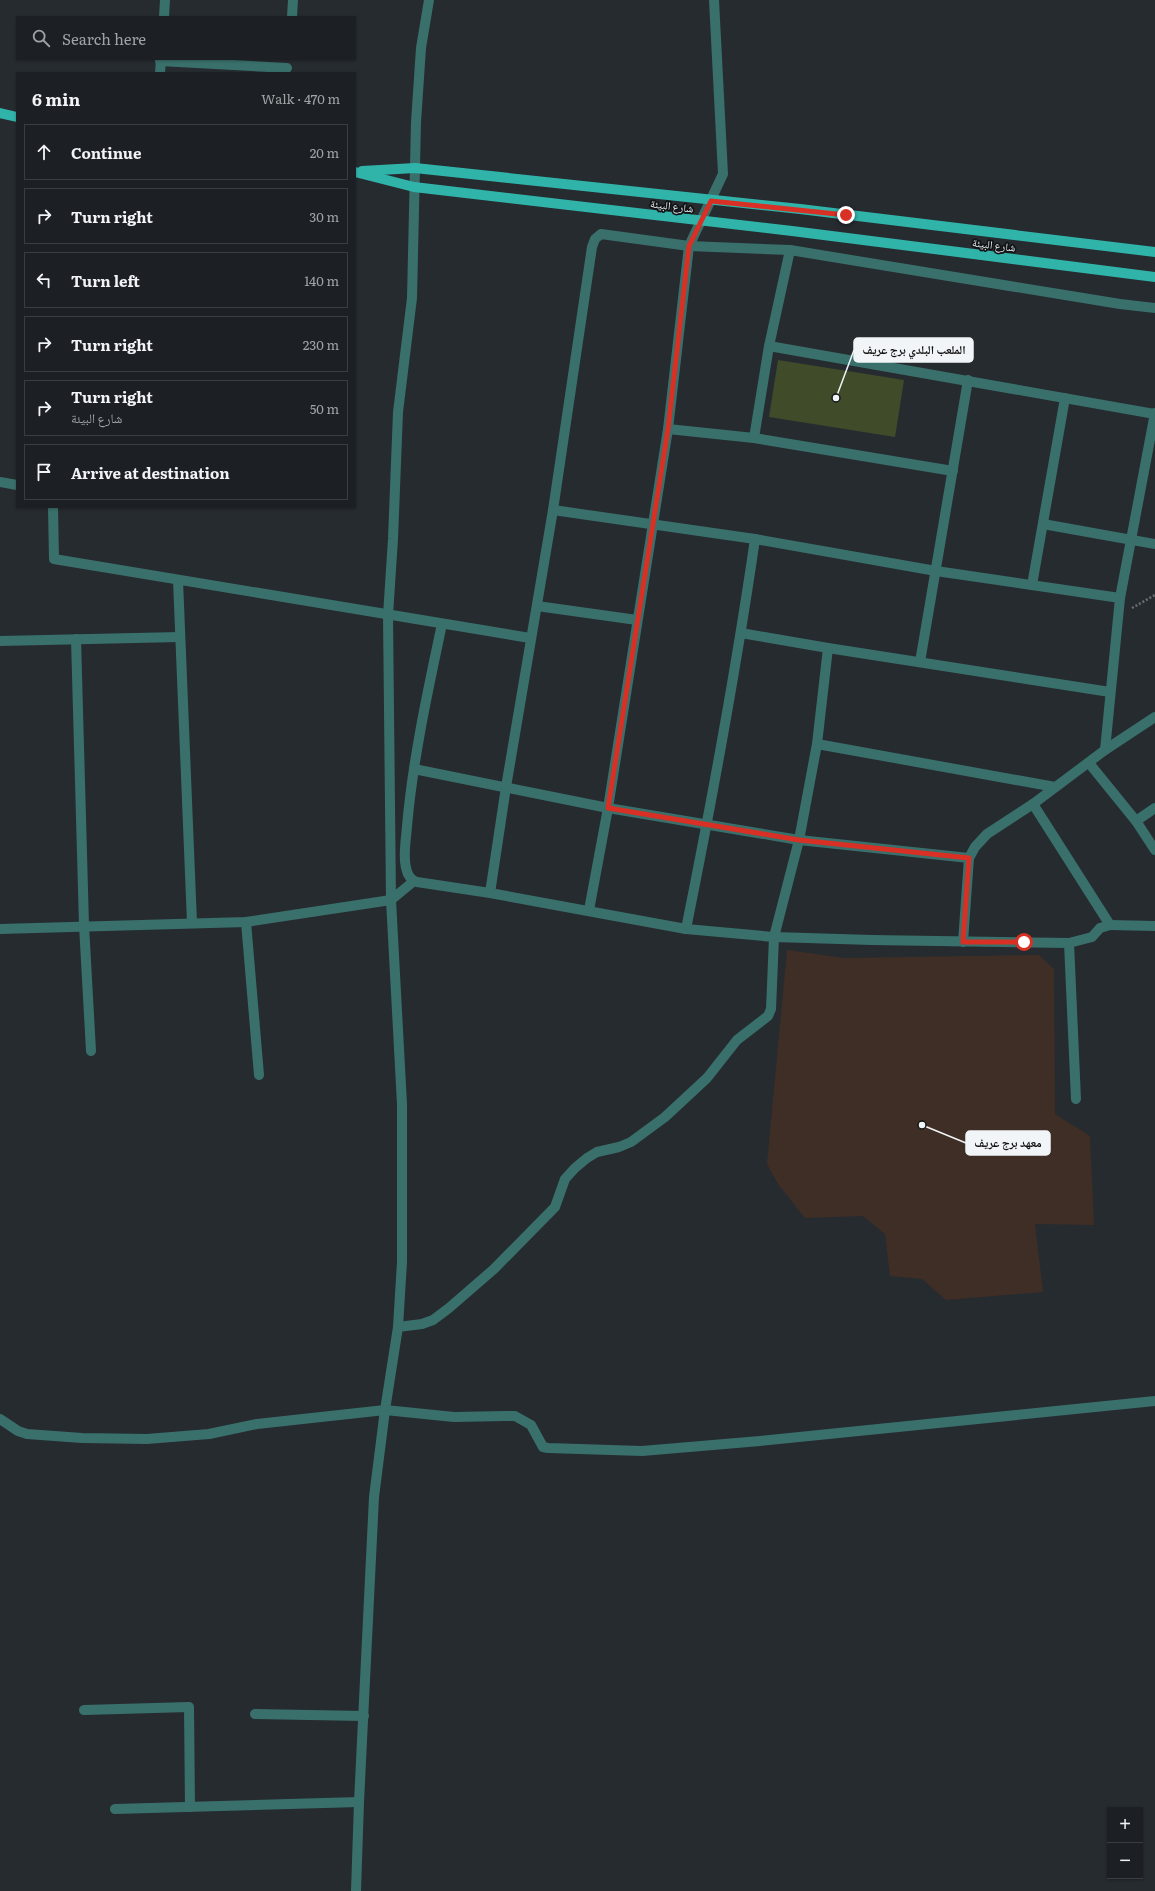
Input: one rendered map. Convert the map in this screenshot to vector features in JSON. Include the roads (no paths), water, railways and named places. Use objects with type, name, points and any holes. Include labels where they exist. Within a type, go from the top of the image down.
[{"type":"main road","points":[[0,113],[16,117]]},
{"type":"main road","name":"شارع البيئة","points":[[356,172],[414,168],[711,201],[800,209],[1155,252]]},
{"type":"main road","name":"شارع البيئة","points":[[356,172],[414,188],[701,220],[1155,277]]},
{"type":"street","points":[[164,16],[165,0]]},
{"type":"street","points":[[292,16],[293,0]]},
{"type":"street","points":[[356,1891],[374,1497],[385,1410],[398,1327],[402,1262],[402,1104],[391,900],[388,615],[393,539],[398,412],[412,298],[414,168],[421,48],[430,0]]},
{"type":"street","points":[[589,910],[608,808],[668,429],[689,246],[723,174],[714,0]]},
{"type":"street","points":[[160,72],[161,60],[287,67]]},
{"type":"street","points":[[490,893],[530,638],[537,606],[553,510],[592,247],[595,239],[601,234],[689,246],[790,250],[1112,303],[1155,308]]},
{"type":"street","points":[[754,438],[770,346],[790,250]]},
{"type":"street","points":[[770,346],[1155,414],[1151,446],[1117,615],[1105,750]]},
{"type":"street","points":[[920,662],[968,380]]},
{"type":"street","points":[[1032,585],[1065,398]]},
{"type":"street","points":[[668,429],[754,438],[953,471]]},
{"type":"street","points":[[0,482],[16,485]]},
{"type":"street","points":[[53,508],[54,559],[530,638]]},
{"type":"street","points":[[553,510],[755,539],[936,571],[1120,598]]},
{"type":"street","points":[[1043,524],[1155,544]]},
{"type":"street","points":[[686,929],[707,825],[741,633],[755,539]]},
{"type":"street","points":[[178,580],[192,923]]},
{"type":"street","points":[[537,606],[637,620]]},
{"type":"street","points":[[442,624],[414,769],[405,848],[407,871],[414,881],[589,910],[686,929],[774,937],[1069,943],[1092,938],[1100,928],[1110,925],[1155,926]]},
{"type":"street","points":[[741,633],[1110,692]]},
{"type":"street","points":[[0,641],[180,637]]},
{"type":"street","points":[[76,639],[84,925],[91,1051]]},
{"type":"street","points":[[398,1327],[422,1324],[433,1320],[449,1308],[494,1269],[555,1207],[565,1179],[575,1168],[597,1152],[619,1148],[642,1135],[665,1117],[707,1078],[737,1040],[768,1016],[771,1009],[774,937],[799,840],[816,744],[828,648]]},
{"type":"street","points":[[963,942],[969,858],[974,847],[988,834],[1033,804],[1105,750],[1155,717]]},
{"type":"street","points":[[816,744],[1055,787]]},
{"type":"street","points":[[1089,763],[1136,822],[1155,850]]},
{"type":"street","points":[[414,769],[608,808],[799,840],[969,858]]},
{"type":"street","points":[[1033,804],[1110,925]]},
{"type":"street","points":[[1136,822],[1155,808]]},
{"type":"street","points":[[0,929],[84,925],[246,922],[391,900],[414,881]]},
{"type":"street","points":[[246,922],[259,1075]]},
{"type":"street","points":[[1069,943],[1076,1099]]},
{"type":"street","points":[[0,1419],[18,1431],[27,1434],[82,1438],[147,1439],[210,1434],[257,1424],[385,1410],[454,1417],[515,1416],[530,1425],[543,1447],[642,1451],[760,1441],[1155,1400]]},
{"type":"street","points":[[84,1710],[189,1707],[190,1807]]},
{"type":"street","points":[[255,1714],[364,1716]]},
{"type":"street","points":[[115,1809],[359,1802]]},
{"type":"place","name":"الملعب البلدي برج عريف","points":[[836,398]]},
{"type":"place","name":"معهد برج عريف","points":[[922,1125]]}]
